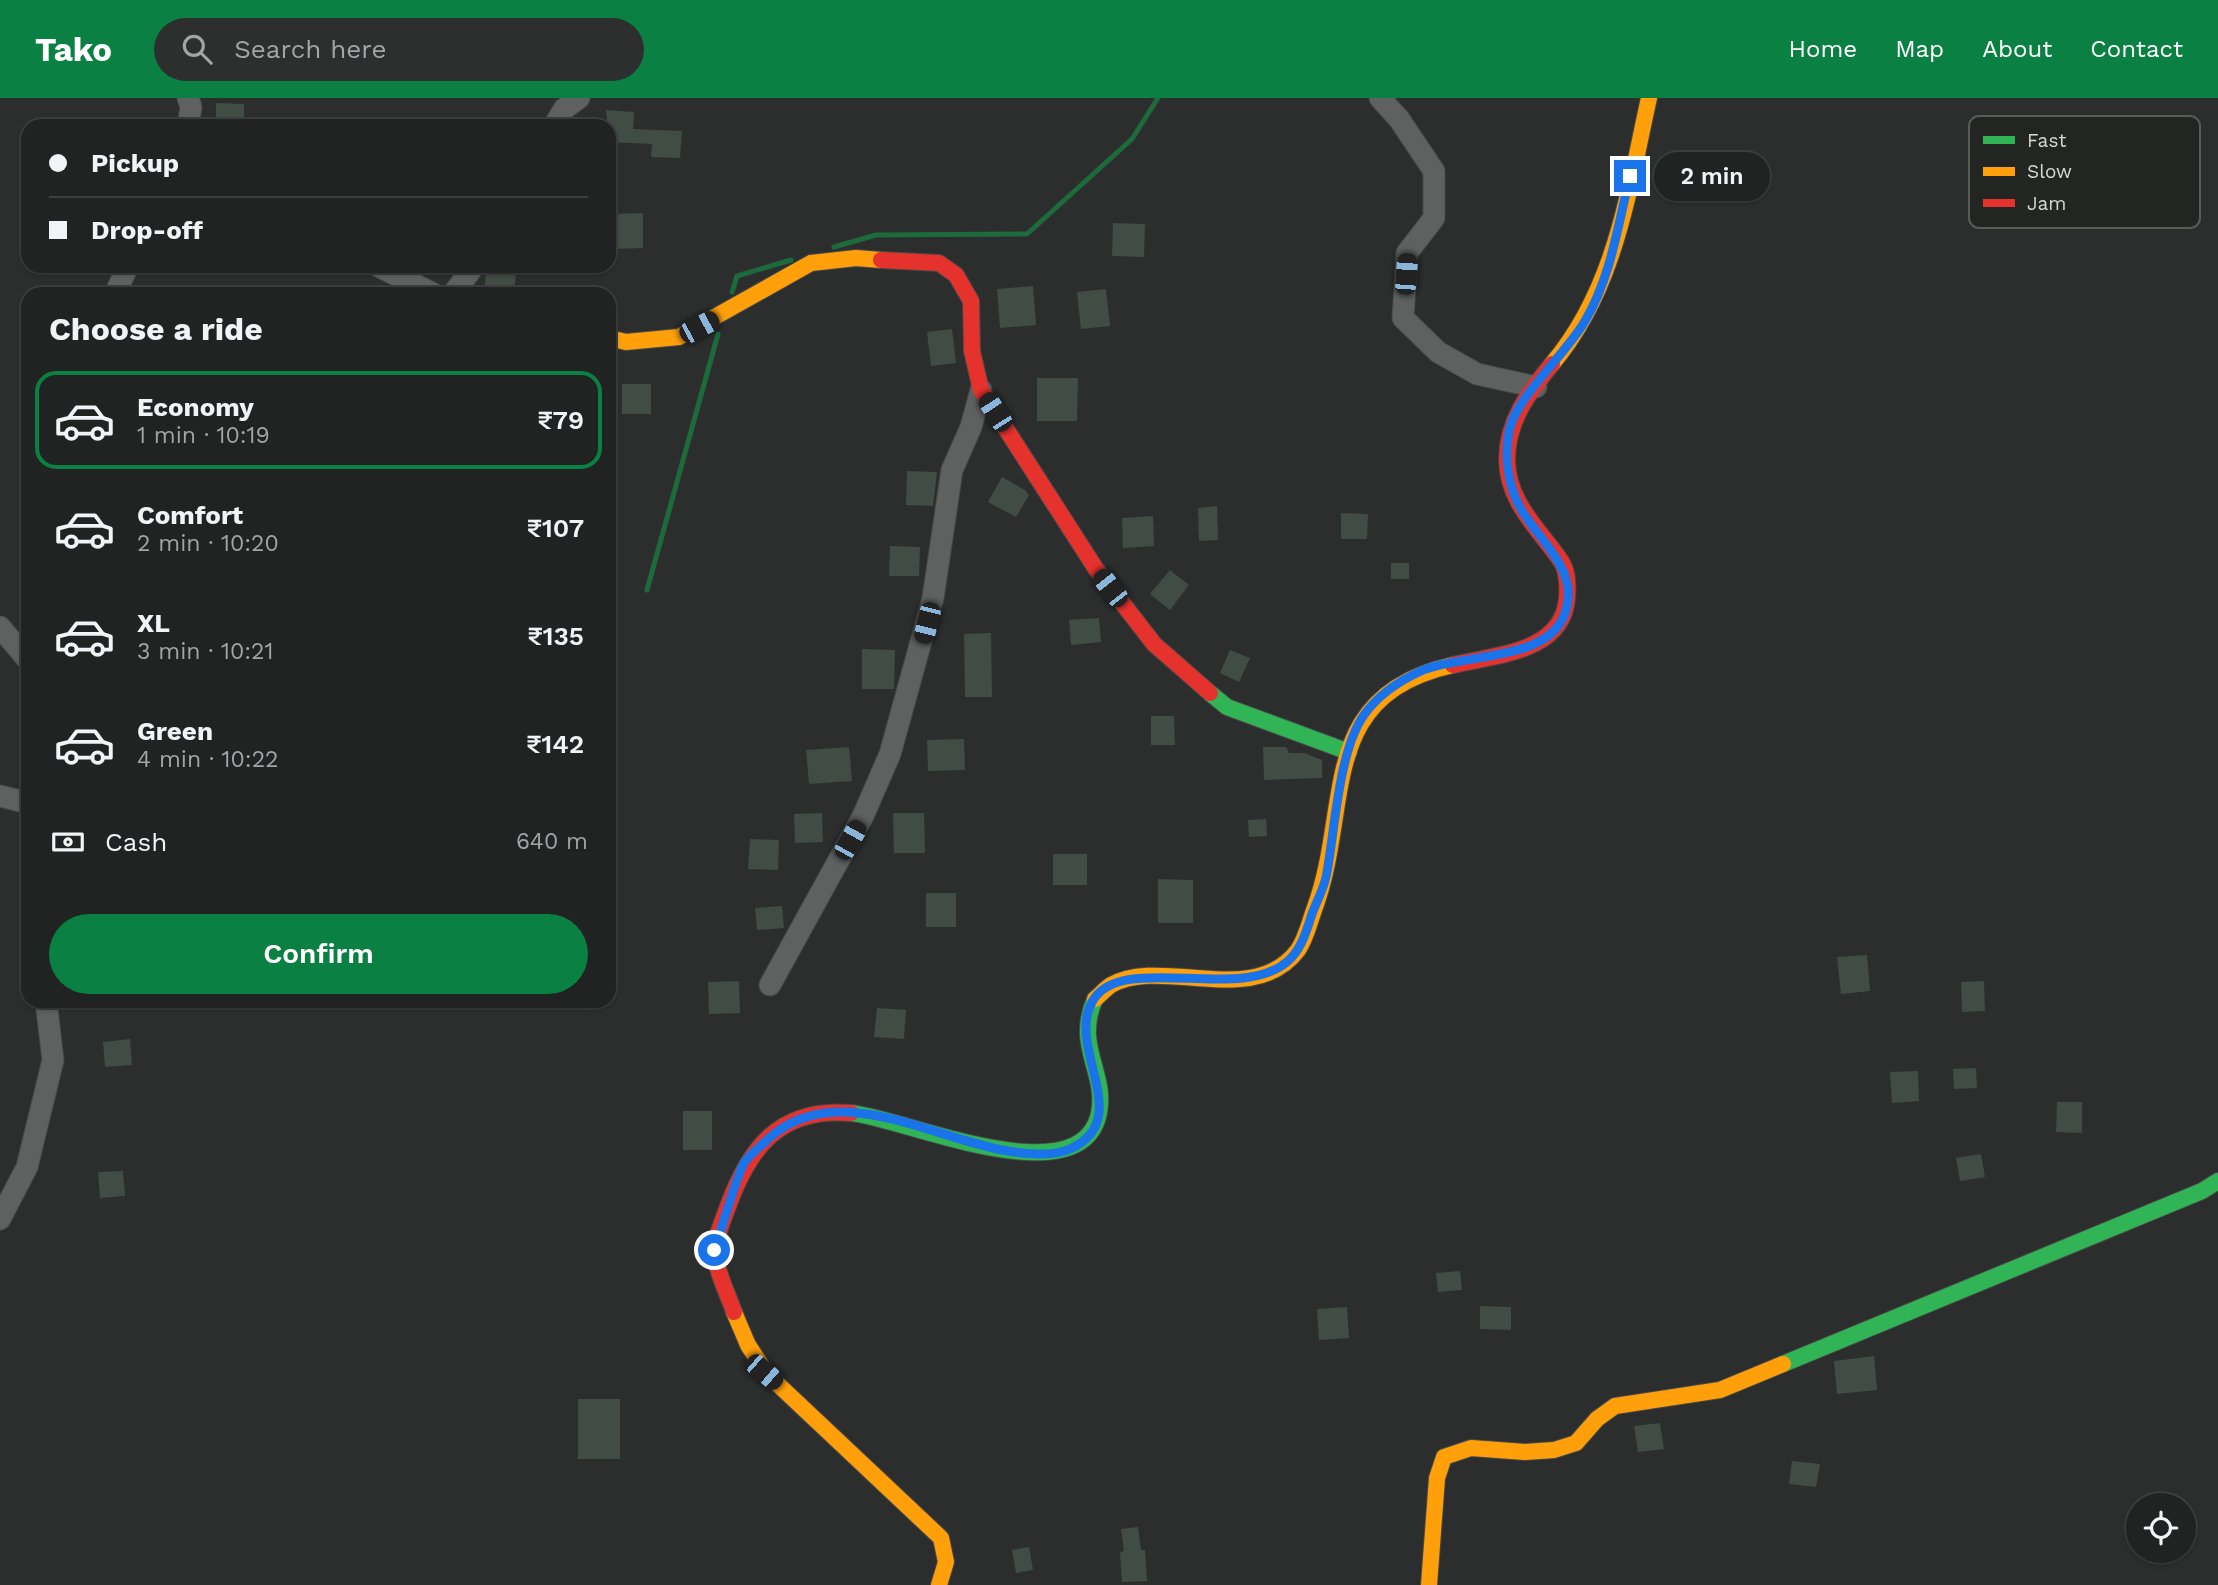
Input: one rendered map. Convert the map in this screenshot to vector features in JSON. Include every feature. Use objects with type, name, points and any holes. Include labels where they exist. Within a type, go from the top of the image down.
[{"type":"main road","points":[[939,1585],[947,1569],[945,1544],[941,1538],[764,1372],[739,1331],[714,1250],[744,1161],[783,1125],[821,1113],[865,1112],[984,1147],[1030,1155],[1068,1150],[1093,1133],[1100,1108],[1088,1047],[1088,1018],[1093,1000],[1109,986],[1133,978],[1216,981],[1259,977],[1285,964],[1302,946],[1326,877],[1349,752],[1363,716],[1382,694],[1423,670],[1532,645],[1553,632],[1567,609],[1564,567],[1530,524],[1519,505],[1507,463],[1509,428],[1517,410],[1585,322],[1605,279],[1650,98]]},
{"type":"main road","points":[[616,340],[626,342],[679,337],[811,263],[856,258],[939,263],[956,275],[971,301],[972,351],[981,390],[1096,569],[1154,644],[1227,707],[1349,752]]},
{"type":"main road","points":[[1429,1585],[1437,1478],[1444,1457],[1455,1451],[1471,1448],[1525,1452],[1554,1450],[1576,1443],[1597,1419],[1615,1406],[1720,1390],[2202,1191],[2218,1181]]},
{"type":"street","points":[[188,98],[191,107],[189,119]]},
{"type":"street","points":[[558,119],[564,109],[579,98]]},
{"type":"street","points":[[1380,98],[1399,119],[1434,171],[1434,218],[1408,253],[1403,318],[1438,352],[1477,374],[1536,387]]},
{"type":"street","points":[[392,273],[420,287]]},
{"type":"street","points":[[770,985],[863,816],[890,754],[933,598],[952,470],[971,427],[981,390]]},
{"type":"street","points":[[0,627],[21,652]]},
{"type":"street","points":[[0,796],[21,801]]},
{"type":"street","points":[[0,1219],[27,1167],[53,1060],[47,1008]]},
{"type":"building","points":[[216,103],[244,104],[244,119],[216,119]]},
{"type":"building","points":[[606,110],[634,112],[633,129],[682,131],[680,158],[651,157],[652,144],[616,142],[616,119],[607,119]]},
{"type":"building","points":[[643,213],[643,248],[616,249],[616,214]]},
{"type":"building","points":[[1113,223],[1145,224],[1144,257],[1112,256]]},
{"type":"building","points":[[486,273],[516,273],[515,287],[485,287]]},
{"type":"building","points":[[1033,286],[1036,325],[1000,328],[997,289]]},
{"type":"building","points":[[1106,289],[1110,326],[1081,329],[1077,292]]},
{"type":"building","points":[[952,329],[956,363],[931,366],[927,332]]},
{"type":"building","points":[[1037,378],[1078,378],[1077,421],[1037,421]]},
{"type":"building","points":[[622,384],[651,384],[651,414],[622,414]]},
{"type":"building","points":[[907,471],[937,472],[933,506],[906,505]]},
{"type":"building","points":[[1002,477],[1029,495],[1016,517],[988,502]]},
{"type":"building","points":[[1217,506],[1218,540],[1199,541],[1198,508]]},
{"type":"building","points":[[1341,513],[1368,514],[1367,539],[1341,539]]},
{"type":"building","points":[[1153,516],[1154,546],[1123,548],[1122,518]]},
{"type":"building","points":[[890,546],[920,547],[919,576],[889,576]]},
{"type":"building","points":[[1391,563],[1409,563],[1409,579],[1391,579]]},
{"type":"building","points":[[1170,570],[1189,585],[1170,610],[1150,594]]},
{"type":"building","points":[[1099,618],[1101,642],[1071,645],[1069,620]]},
{"type":"building","points":[[991,633],[992,697],[965,697],[964,634]]},
{"type":"building","points":[[862,649],[895,650],[894,689],[862,689]]},
{"type":"building","points":[[1230,650],[1250,658],[1239,682],[1220,673]]},
{"type":"building","points":[[1151,716],[1174,716],[1175,745],[1151,745]]},
{"type":"building","points":[[964,739],[965,770],[928,771],[927,740]]},
{"type":"building","points":[[849,747],[852,781],[809,784],[806,750]]},
{"type":"building","points":[[1263,747],[1286,747],[1289,753],[1304,753],[1322,760],[1322,778],[1264,780]]},
{"type":"building","points":[[822,813],[823,842],[795,843],[794,814]]},
{"type":"building","points":[[893,813],[924,813],[925,853],[894,853]]},
{"type":"building","points":[[1266,819],[1267,836],[1249,837],[1248,820]]},
{"type":"building","points":[[750,839],[779,840],[778,870],[748,869]]},
{"type":"building","points":[[1053,854],[1087,854],[1087,885],[1053,885]]},
{"type":"building","points":[[1158,879],[1193,880],[1193,923],[1158,923]]},
{"type":"building","points":[[926,893],[956,893],[956,927],[926,927]]},
{"type":"building","points":[[782,906],[784,928],[757,930],[755,908]]},
{"type":"building","points":[[1867,955],[1870,991],[1841,994],[1837,957]]},
{"type":"building","points":[[739,981],[740,1013],[709,1014],[708,982]]},
{"type":"building","points":[[1984,981],[1985,1011],[1962,1012],[1961,982]]},
{"type":"building","points":[[877,1008],[906,1010],[904,1039],[874,1037]]},
{"type":"building","points":[[130,1039],[132,1065],[105,1067],[103,1042]]},
{"type":"building","points":[[1976,1068],[1977,1088],[1954,1089],[1953,1069]]},
{"type":"building","points":[[1918,1071],[1919,1101],[1892,1103],[1890,1072]]},
{"type":"building","points":[[2057,1102],[2082,1102],[2082,1133],[2056,1132]]},
{"type":"building","points":[[683,1111],[712,1111],[712,1150],[683,1150]]},
{"type":"building","points":[[1981,1154],[1985,1177],[1960,1181],[1956,1158]]},
{"type":"building","points":[[123,1171],[125,1196],[100,1198],[98,1172]]},
{"type":"building","points":[[1460,1271],[1462,1290],[1438,1292],[1436,1273]]},
{"type":"building","points":[[1480,1306],[1511,1307],[1511,1330],[1480,1329]]},
{"type":"building","points":[[1347,1307],[1349,1338],[1319,1340],[1317,1309]]},
{"type":"building","points":[[1874,1356],[1877,1390],[1837,1394],[1834,1361]]},
{"type":"building","points":[[578,1399],[620,1399],[620,1459],[578,1459]]},
{"type":"building","points":[[1660,1423],[1664,1449],[1638,1452],[1634,1426]]},
{"type":"building","points":[[1792,1461],[1820,1464],[1816,1487],[1789,1484]]},
{"type":"building","points":[[1138,1527],[1141,1550],[1145,1550],[1147,1581],[1122,1582],[1120,1552],[1124,1551],[1121,1529]]},
{"type":"building","points":[[1029,1547],[1033,1570],[1016,1573],[1012,1550]]},
{"type":"waterway","points":[[834,247],[876,235],[1027,234],[1132,139],[1158,98]]},
{"type":"waterway","points":[[732,292],[737,276],[791,260]]},
{"type":"waterway","points":[[647,590],[718,334]]},
{"type":"traffic: fast","points":[[1210,693],[1227,707],[1349,752]]},
{"type":"traffic: fast","points":[[851,1113],[988,1147],[1027,1152],[1060,1150],[1085,1138],[1099,1113],[1099,1085],[1088,1031],[1089,1016],[1095,999]]},
{"type":"traffic: fast","points":[[1783,1364],[2202,1191],[2218,1181]]},
{"type":"traffic: slow","points":[[1552,364],[1574,335],[1605,271],[1626,203],[1649,98]]},
{"type":"traffic: slow","points":[[616,340],[626,342],[679,337],[811,263],[856,258],[881,260]]},
{"type":"traffic: slow","points":[[1095,999],[1111,985],[1132,978],[1156,976],[1233,979],[1257,976],[1279,967],[1298,950],[1307,931],[1325,871],[1346,760],[1358,729],[1378,702],[1409,680],[1453,665]]},
{"type":"traffic: slow","points":[[734,1312],[748,1345],[767,1374],[941,1538],[946,1562],[939,1585]]},
{"type":"traffic: slow","points":[[1429,1585],[1437,1478],[1444,1457],[1471,1448],[1525,1452],[1554,1450],[1576,1443],[1597,1419],[1615,1406],[1720,1390],[1783,1364]]},
{"type":"traffic: jam","points":[[881,260],[939,263],[956,275],[971,301],[972,351],[981,390],[1096,569],[1154,644],[1210,693]]},
{"type":"traffic: jam","points":[[1453,665],[1506,654],[1540,641],[1553,630],[1563,616],[1567,598],[1565,570],[1518,502],[1508,474],[1507,459],[1515,420],[1535,385],[1552,364]]},
{"type":"traffic: jam","points":[[734,1312],[718,1269],[715,1249],[723,1220],[746,1167],[757,1150],[786,1124],[826,1113],[851,1113]]},
{"type":"route","points":[[714,1250],[744,1161],[783,1125],[821,1113],[865,1112],[984,1147],[1030,1155],[1068,1150],[1093,1133],[1100,1108],[1088,1047],[1088,1018],[1093,1000],[1109,986],[1133,978],[1216,981],[1259,977],[1285,964],[1302,946],[1326,877],[1349,752],[1363,716],[1382,694],[1423,670],[1532,645],[1553,632],[1567,609],[1564,567],[1530,524],[1514,495],[1507,463],[1509,428],[1517,410],[1585,322],[1605,279],[1630,176]]}]
